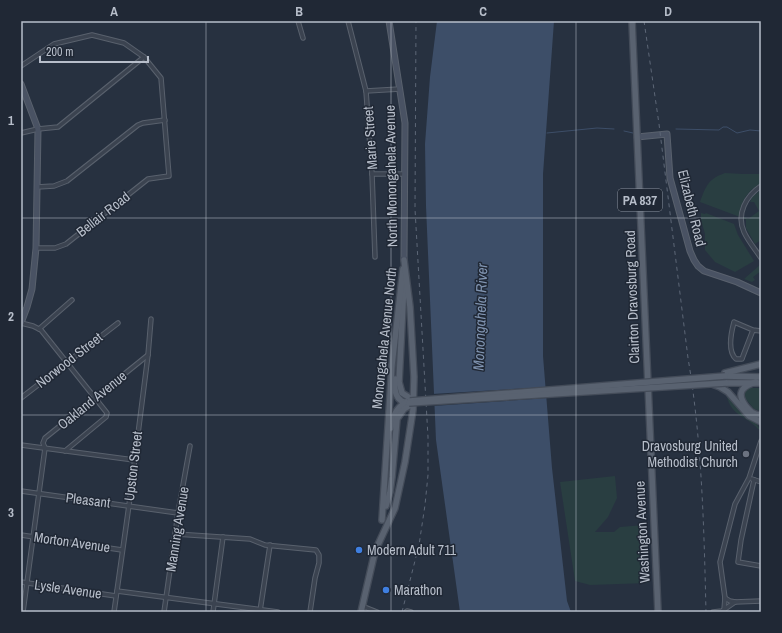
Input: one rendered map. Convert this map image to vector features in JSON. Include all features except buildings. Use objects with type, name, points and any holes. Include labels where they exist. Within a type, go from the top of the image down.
[{"type":"main road","name":"North Monongahela Avenue","points":[[389,21],[405,123],[404,260]]},
{"type":"main road","name":"Clairton Dravosburg Road","points":[[632,21],[646,381]]},
{"type":"main road","points":[[21,84],[38,128],[36,248],[32,289],[28,307],[21,323]]},
{"type":"main road","name":"Elizabeth Road","points":[[637,136],[667,134],[670,178],[688,244],[698,266],[704,271],[737,282],[761,293]]},
{"type":"main road","points":[[404,260],[404,293],[399,382],[402,393],[408,402]]},
{"type":"main road","name":"Monongahela Avenue North","points":[[382,520],[385,492],[384,484],[389,400],[395,332],[404,260]]},
{"type":"main road","name":"Monongahela Avenue North","points":[[376,549],[395,508],[405,462],[413,410],[414,377],[410,307],[404,260]]},
{"type":"main road","points":[[399,300],[400,314],[394,388],[395,394],[399,399],[408,402],[646,381],[678,376],[725,375],[761,377]]},
{"type":"main road","points":[[725,375],[761,364]]},
{"type":"main road","name":"Washington Avenue","points":[[646,381],[658,612]]},
{"type":"main road","points":[[418,401],[726,383],[758,383]]},
{"type":"main road","points":[[758,383],[748,385],[743,388],[741,396],[742,400],[750,411],[754,414],[761,415]]},
{"type":"main road","points":[[710,384],[720,387],[728,392],[749,416],[761,422]]},
{"type":"main road","points":[[385,492],[391,422],[398,408],[408,402]]},
{"type":"main road","points":[[362,609],[382,520],[390,492],[397,419],[408,402]]},
{"type":"street","points":[[298,21],[303,38]]},
{"type":"street","name":"Marie Street","points":[[348,21],[366,91],[372,174],[375,257]]},
{"type":"street","points":[[21,66],[54,44],[92,35],[124,43],[144,57],[161,78],[165,120],[138,125],[66,181],[54,186],[37,187]]},
{"type":"street","points":[[21,133],[38,128],[58,127],[144,57]]},
{"type":"street","points":[[366,91],[400,89]]},
{"type":"street","name":"Bellair Road","points":[[36,248],[55,248],[66,244],[148,179],[169,176],[165,120]]},
{"type":"street","points":[[372,174],[404,174]]},
{"type":"street","points":[[761,186],[754,191],[743,206],[742,220],[745,234],[761,258]]},
{"type":"street","points":[[39,329],[72,300]]},
{"type":"street","name":"Upston Street","points":[[114,612],[148,355],[151,319]]},
{"type":"street","points":[[753,330],[744,356],[742,359],[736,359],[733,356],[730,337],[734,322],[753,330],[761,331]]},
{"type":"street","points":[[21,323],[39,329],[107,413],[107,415],[65,451]]},
{"type":"street","name":"Norwood Street","points":[[21,398],[118,323]]},
{"type":"street","name":"Oakland Avenue","points":[[45,448],[43,443],[45,438],[148,355]]},
{"type":"street","points":[[722,611],[726,598],[720,562],[735,504],[749,478],[761,441]]},
{"type":"street","points":[[21,445],[134,460]]},
{"type":"street","name":"Manning Avenue","points":[[164,612],[178,513],[190,446]]},
{"type":"street","points":[[23,612],[45,448]]},
{"type":"street","points":[[749,478],[761,482]]},
{"type":"street","points":[[754,480],[741,540],[738,562],[761,566]]},
{"type":"street","name":"Pleasant","points":[[21,491],[178,513]]},
{"type":"street","points":[[176,534],[250,539],[265,545],[312,549],[318,551],[319,563],[315,578],[310,612]]},
{"type":"street","name":"Morton Avenue","points":[[21,535],[122,550]]},
{"type":"street","points":[[213,612],[223,537]]},
{"type":"street","points":[[260,611],[270,545]]},
{"type":"street","name":"Lysle Avenue","points":[[21,582],[116,596]]},
{"type":"street","name":"Lysle Avenue","points":[[117,591],[166,596],[260,611],[278,612]]},
{"type":"street","points":[[726,598],[730,602],[761,600]]},
{"type":"street","points":[[713,612],[722,611],[735,602]]},
{"type":"street","points":[[362,609],[378,612]]},
{"type":"green space","points":[[725,173],[761,174],[761,183],[753,188],[747,195],[740,211],[740,217],[700,202],[708,184],[719,175]]},
{"type":"green space","points":[[761,190],[761,240],[755,244],[746,228],[746,219],[744,219],[744,217],[748,219],[759,211],[754,202],[750,202],[752,197]]},
{"type":"green space","points":[[701,213],[706,213],[734,224],[738,235],[754,261],[735,272],[715,262],[705,250],[705,234],[701,220]]},
{"type":"green space","points":[[761,264],[761,271],[753,277],[755,280],[752,282],[744,279]]},
{"type":"green space","points":[[749,388],[761,388],[761,411],[754,409],[745,398],[745,392]]},
{"type":"green space","points":[[727,396],[745,416],[756,423],[760,429],[735,412]]},
{"type":"green space","points":[[615,476],[617,498],[608,517],[595,532],[614,532],[620,527],[644,525],[648,583],[590,585],[575,581],[560,482]]},
{"type":"water","name":"Monongahela River","points":[[437,21],[554,21],[543,174],[543,356],[552,468],[567,601],[571,612],[460,612],[436,440],[426,206],[425,144],[430,77]]},
{"type":"pier","points":[[547,387],[548,398],[433,406],[432,394]]},
{"type":"waterway","points":[[676,129],[719,130],[723,127],[727,127],[737,133],[750,130],[761,131]]},
{"type":"waterway","points":[[547,133],[597,128],[614,129]]},
{"type":"waterway","points":[[624,131],[633,133]]},
{"type":"railway","points":[[402,612],[419,545],[428,475],[428,437],[415,209],[416,21]]},
{"type":"railway","points":[[644,21],[659,124],[693,389],[703,517],[706,612]]},
{"type":"place","name":"Dravosburg United Methodist Church","points":[[746,454]]},
{"type":"place","name":"Modern Adult 711","points":[[359,550]]},
{"type":"place","name":"Marathon","points":[[386,590]]}]
